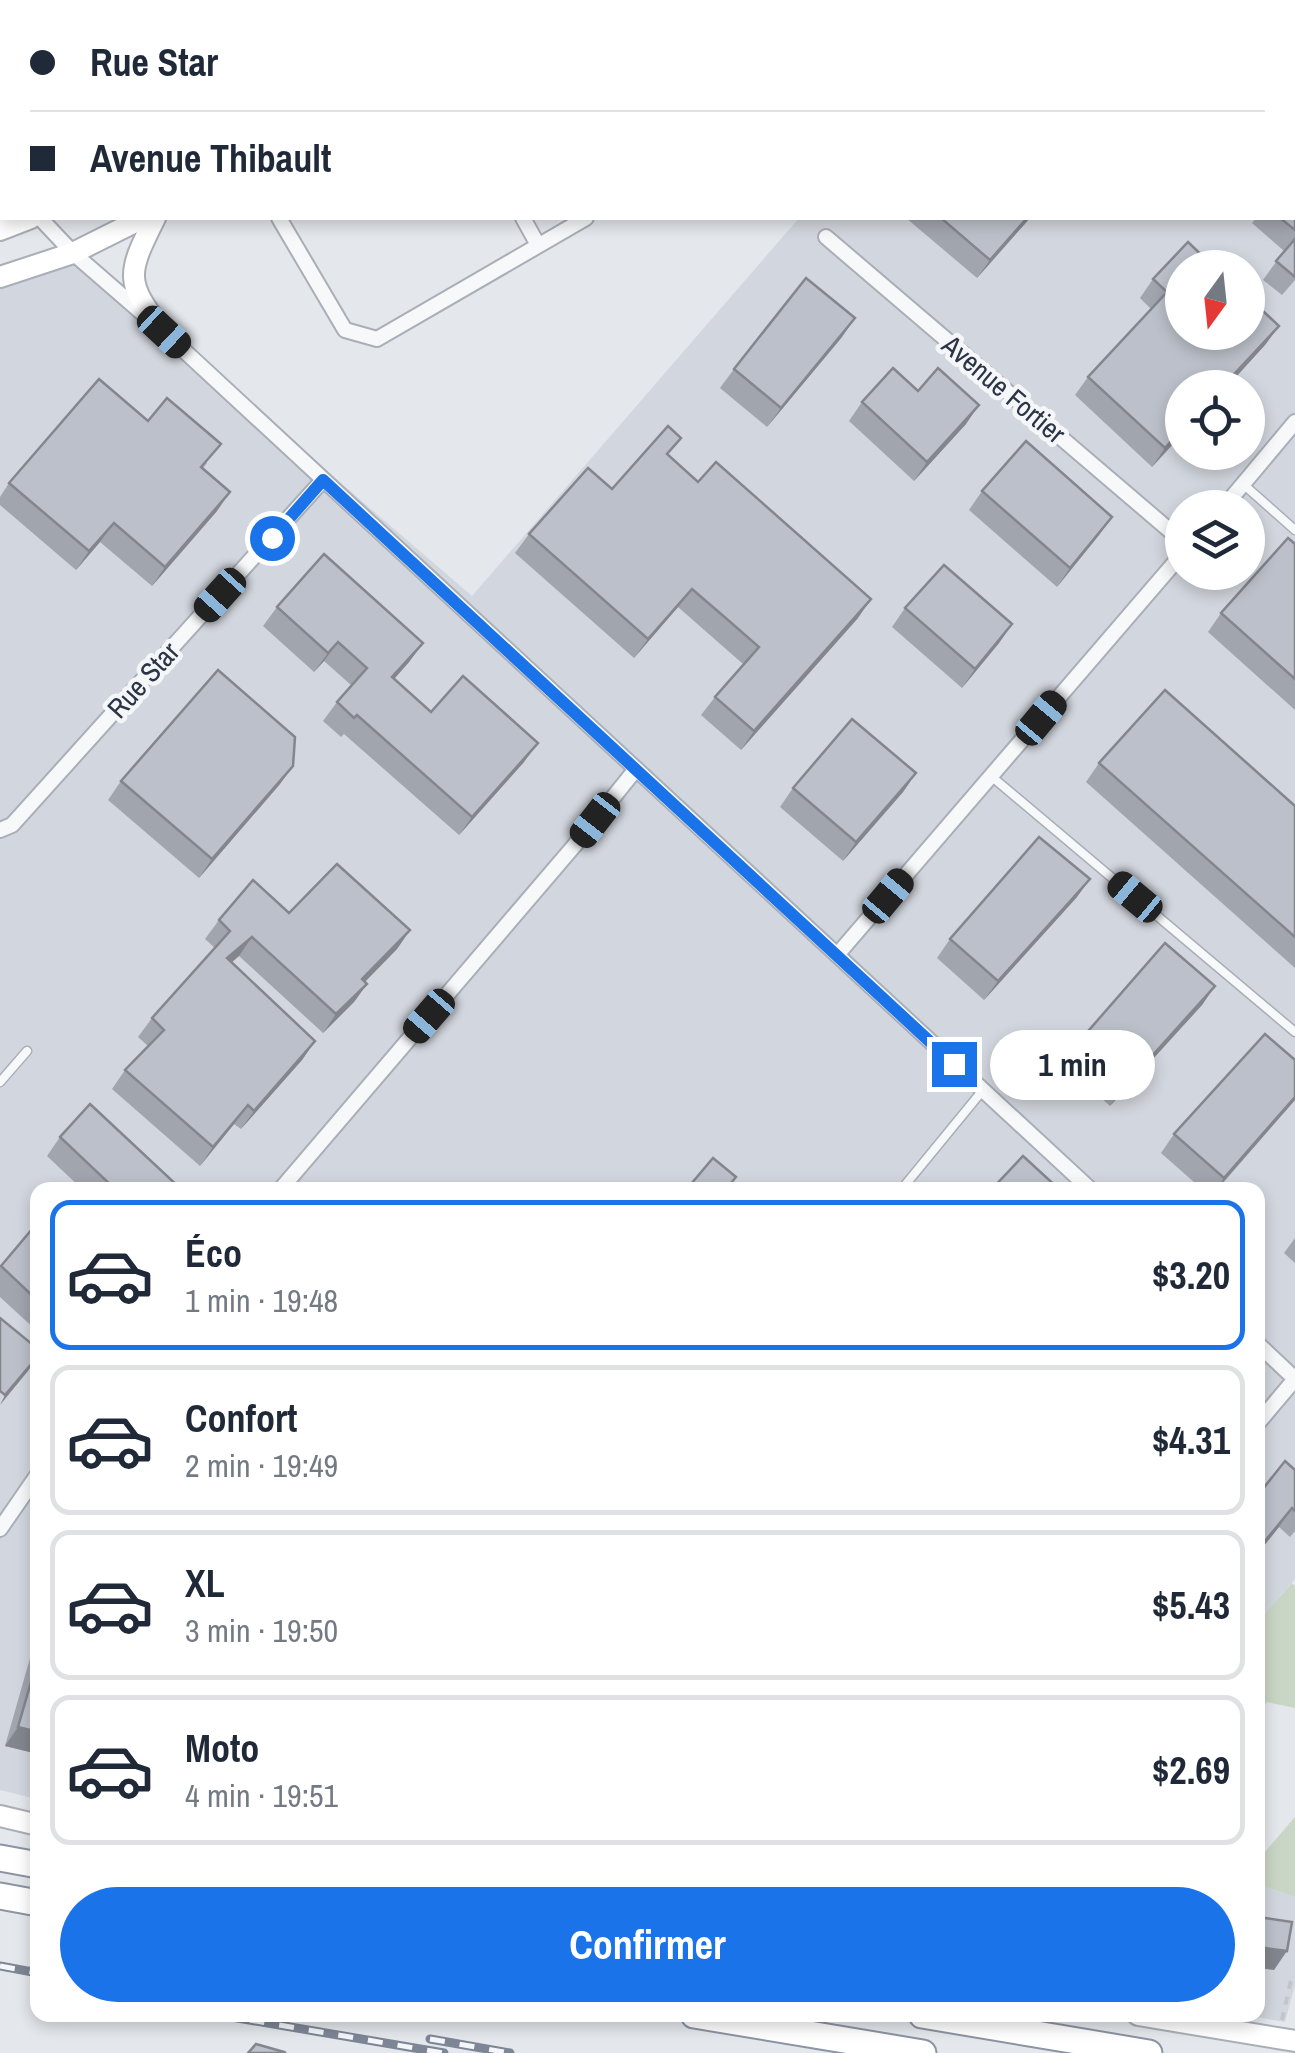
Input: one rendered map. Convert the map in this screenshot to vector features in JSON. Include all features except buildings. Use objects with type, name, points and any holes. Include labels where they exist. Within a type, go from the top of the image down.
[{"type":"highway","points":[[0,1858],[30,1864]]},
{"type":"highway","points":[[0,1896],[30,1902]]},
{"type":"highway","points":[[736,2022],[923,2053]]},
{"type":"highway","points":[[964,2022],[1148,2053]]},
{"type":"street","points":[[0,230],[26,220]]},
{"type":"street","points":[[42,220],[1081,1182]]},
{"type":"street","points":[[0,277],[74,253],[140,220]]},
{"type":"street","points":[[154,220],[138,252],[134,285],[138,300],[164,332]]},
{"type":"street","points":[[280,220],[345,330],[369,339],[378,339],[582,220]]},
{"type":"street","points":[[524,220],[538,245]]},
{"type":"street","name":"Avenue Fortier","points":[[826,236],[1165,526]]},
{"type":"street","points":[[1238,490],[1295,422]]},
{"type":"street","name":"Rue Star","points":[[0,830],[12,824],[323,480]]},
{"type":"street","points":[[837,955],[1165,574]]},
{"type":"street","points":[[287,1182],[636,769]]},
{"type":"street","points":[[1265,1351],[1295,1379],[1265,1415]]},
{"type":"street","points":[[0,1529],[30,1486]]},
{"type":"street","points":[[0,1816],[30,1823]]},
{"type":"street","points":[[1196,2022],[1288,2033]]},
{"type":"lane","points":[[1243,484],[1295,530]]},
{"type":"lane","points":[[991,776],[1295,1032]]},
{"type":"lane","points":[[0,1082],[27,1051]]},
{"type":"lane","points":[[908,1182],[983,1090]]},
{"type":"path","points":[[1288,2033],[1291,1980],[1295,1980]]},
{"type":"shaded area","points":[[797,220],[1295,220],[1295,1579],[1265,1613],[1265,1182],[30,1182],[30,1797],[0,1790],[0,280],[77,256],[472,596]]},
{"type":"shaded area","points":[[1265,1886],[1295,1897],[1295,1985],[1285,2022],[1265,2019]]},
{"type":"green space","points":[[1292,1583],[1295,1708],[1265,1704],[1265,1613]]},
{"type":"green space","points":[[1295,1817],[1295,1897],[1265,1886],[1265,1852]]},
{"type":"railway","points":[[0,1966],[30,1972]]},
{"type":"railway","points":[[261,2022],[444,2053]]},
{"type":"railway","points":[[430,2039],[510,2053]]},
{"type":"route","points":[[272,538],[323,480],[954,1064]]}]
